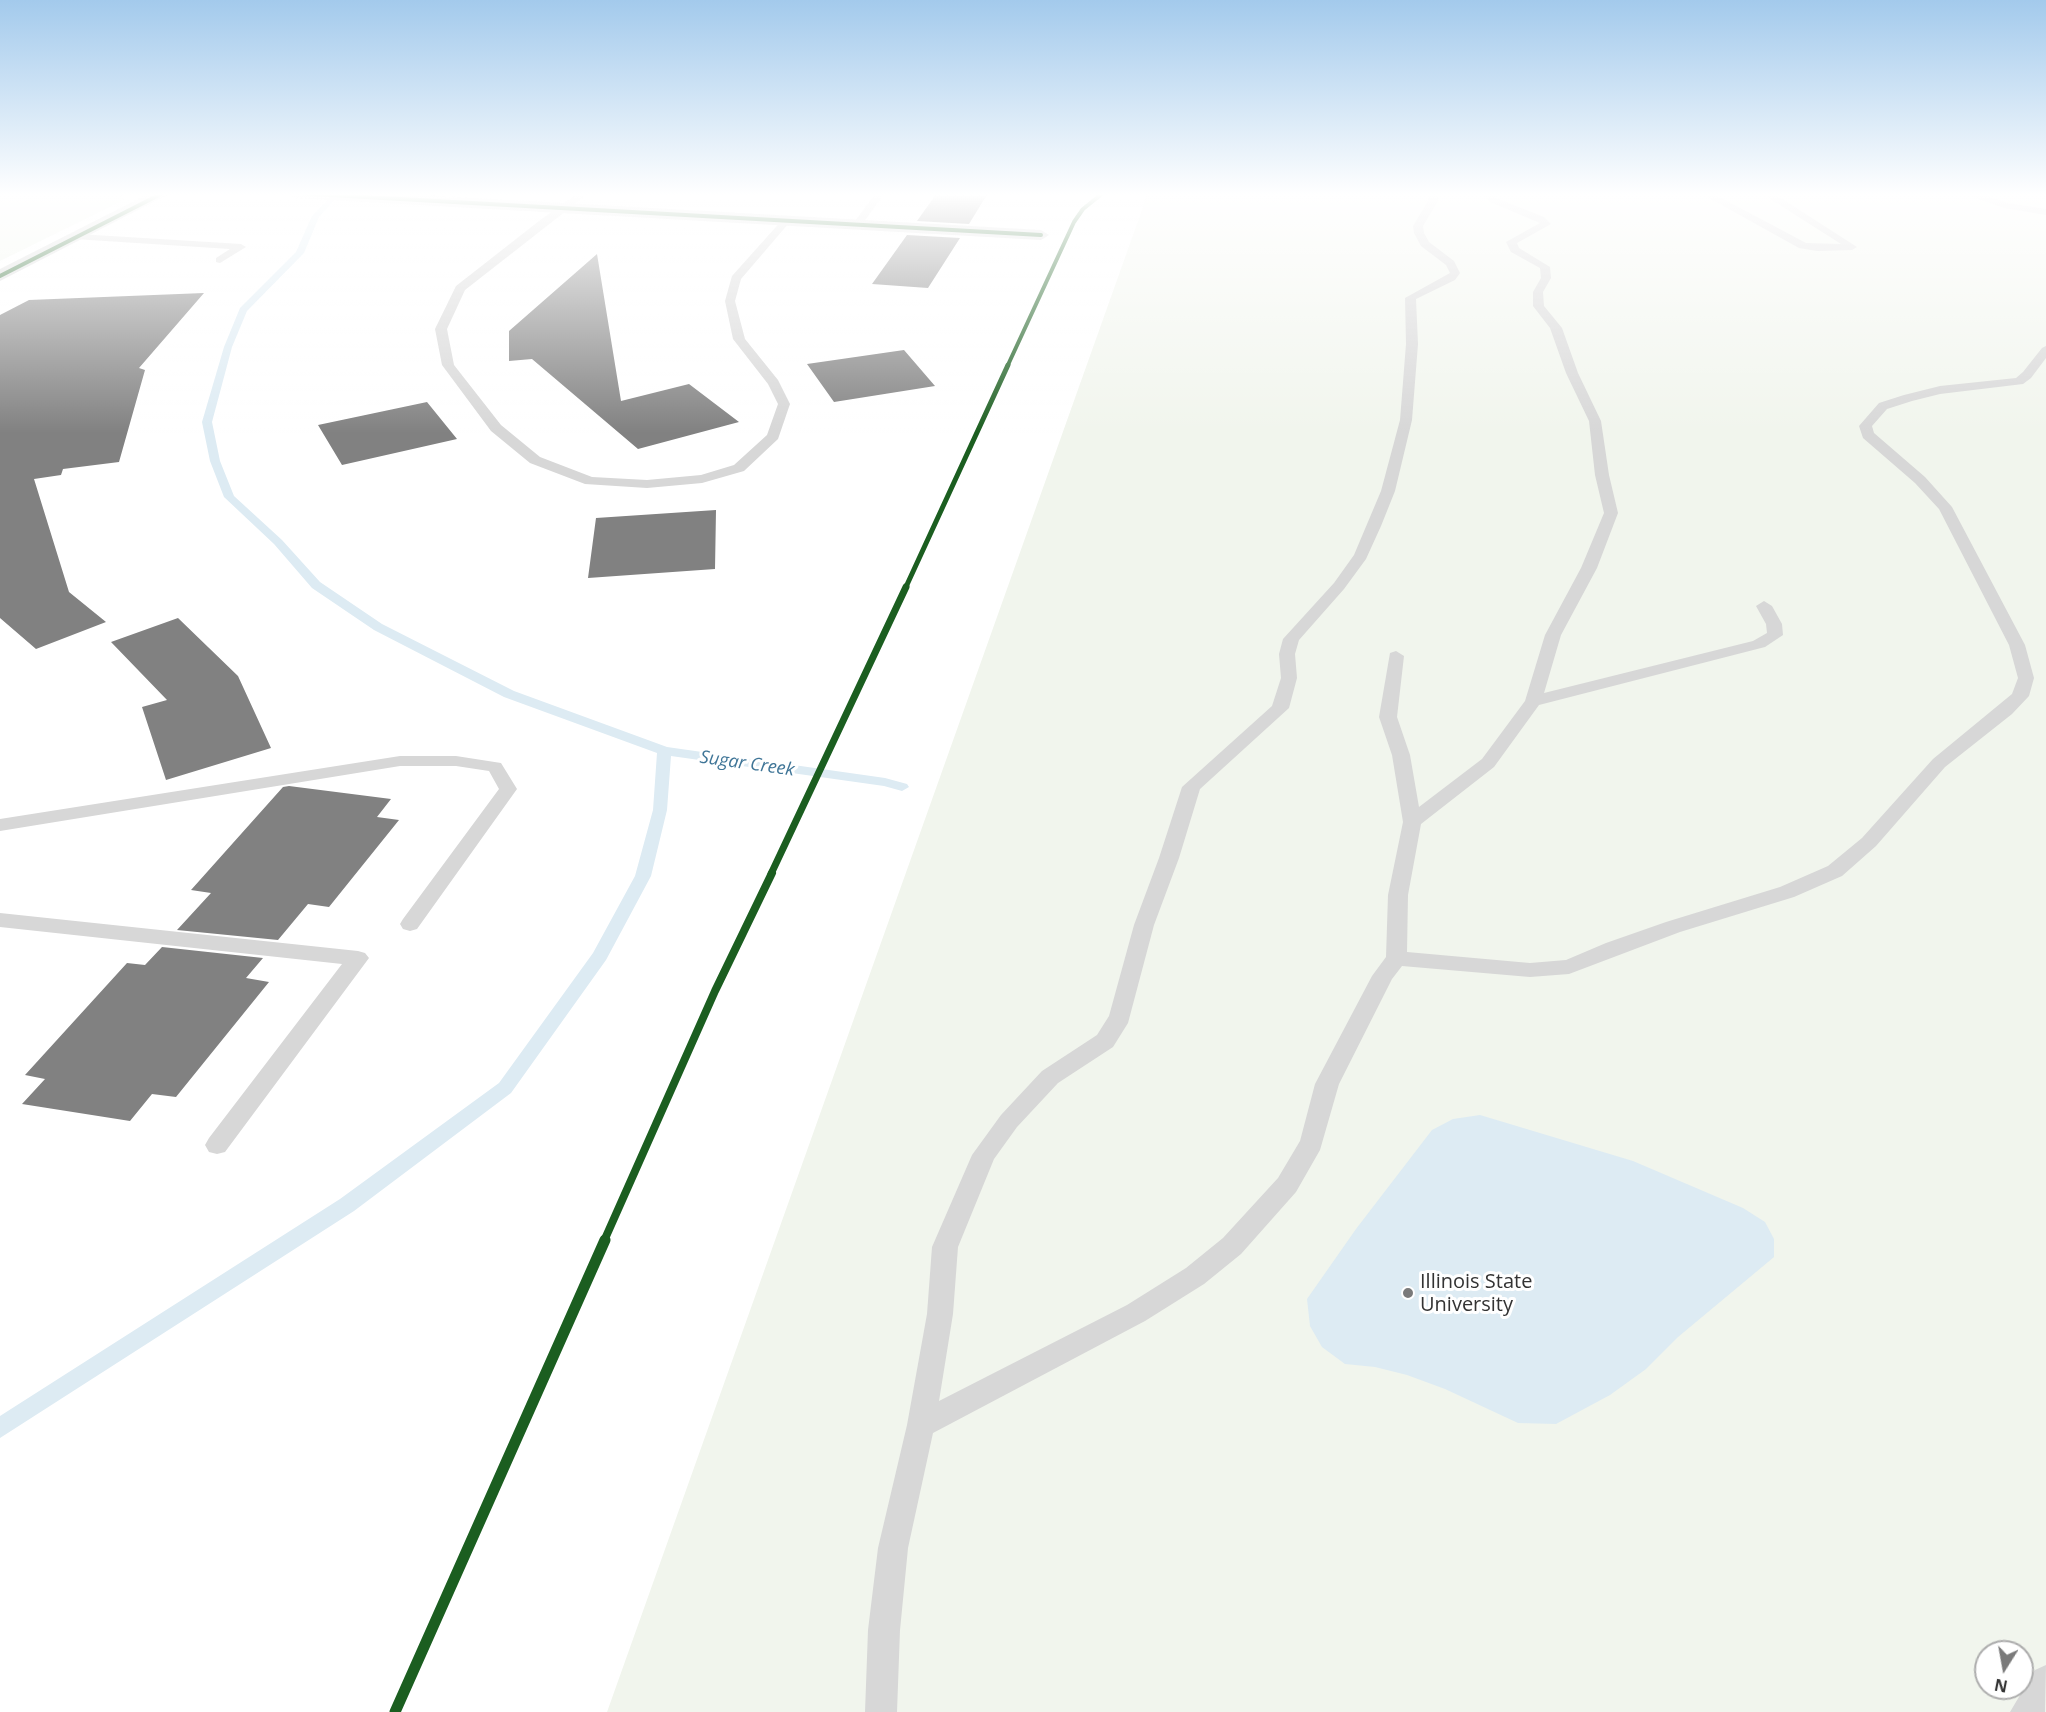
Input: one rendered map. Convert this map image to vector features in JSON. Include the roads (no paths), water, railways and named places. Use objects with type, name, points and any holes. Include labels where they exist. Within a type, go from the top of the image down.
[{"type":"lane","points":[[479,273],[460,288],[441,329],[448,365],[496,428],[535,460],[590,481],[647,484],[702,479],[739,468],[773,436],[784,404],[774,383],[739,339],[730,301],[736,278],[740,273]]},
{"type":"lane","points":[[881,1712],[884,1630],[893,1548],[921,1425],[940,1314],[945,1247],[984,1155],[1009,1121],[1050,1077],[1105,1041],[1120,1017],[1144,925],[1159,887],[1191,787],[1280,708],[1289,678],[1287,654],[1291,639],[1339,586],[1361,556],[1388,491],[1406,420],[1412,344],[1410,298],[1451,278],[1455,273]]},
{"type":"lane","points":[[1412,822],[1488,763],[1533,701],[1553,635],[1589,568],[1611,513],[1602,475],[1595,422],[1572,373],[1556,328],[1539,306],[1538,292],[1546,278],[1546,273]]},
{"type":"lane","points":[[1396,958],[1530,970],[1569,967],[1613,948],[1673,927],[1787,892],[1835,871],[1869,842],[1939,763],[2006,710],[2020,696],[2026,678],[2017,645],[1945,507],[1920,480],[1868,435],[1865,426],[1883,406],[1908,398],[1940,390],[2019,381],[2028,375],[2046,350]]},
{"type":"lane","points":[[1533,701],[1759,644],[1774,635],[1774,624],[1764,606]]},
{"type":"lane","points":[[921,1425],[1136,1313],[1195,1276],[1232,1246],[1287,1185],[1312,1143],[1328,1084],[1383,976],[1396,958],[1398,896],[1412,822],[1401,755],[1388,717],[1396,656]]},
{"type":"lane","points":[[0,825],[400,761],[456,761],[495,766],[508,789],[410,924]]},
{"type":"lane","points":[[0,920],[358,958],[217,1145]]},
{"type":"lane","points":[[2026,1712],[2046,1681]]},
{"type":"waterway","points":[[280,273],[243,310],[228,347],[207,422],[215,461],[229,497],[278,542],[316,585],[378,627],[509,694],[664,751]]},
{"type":"waterway","points":[[0,1428],[347,1205],[505,1088],[600,956],[643,876],[660,810],[664,751]]},
{"type":"waterway","name":"Sugar Creek","points":[[664,751],[885,782],[902,787]]},
{"type":"place","name":"Illinois State University","points":[[1408,1293]]}]
